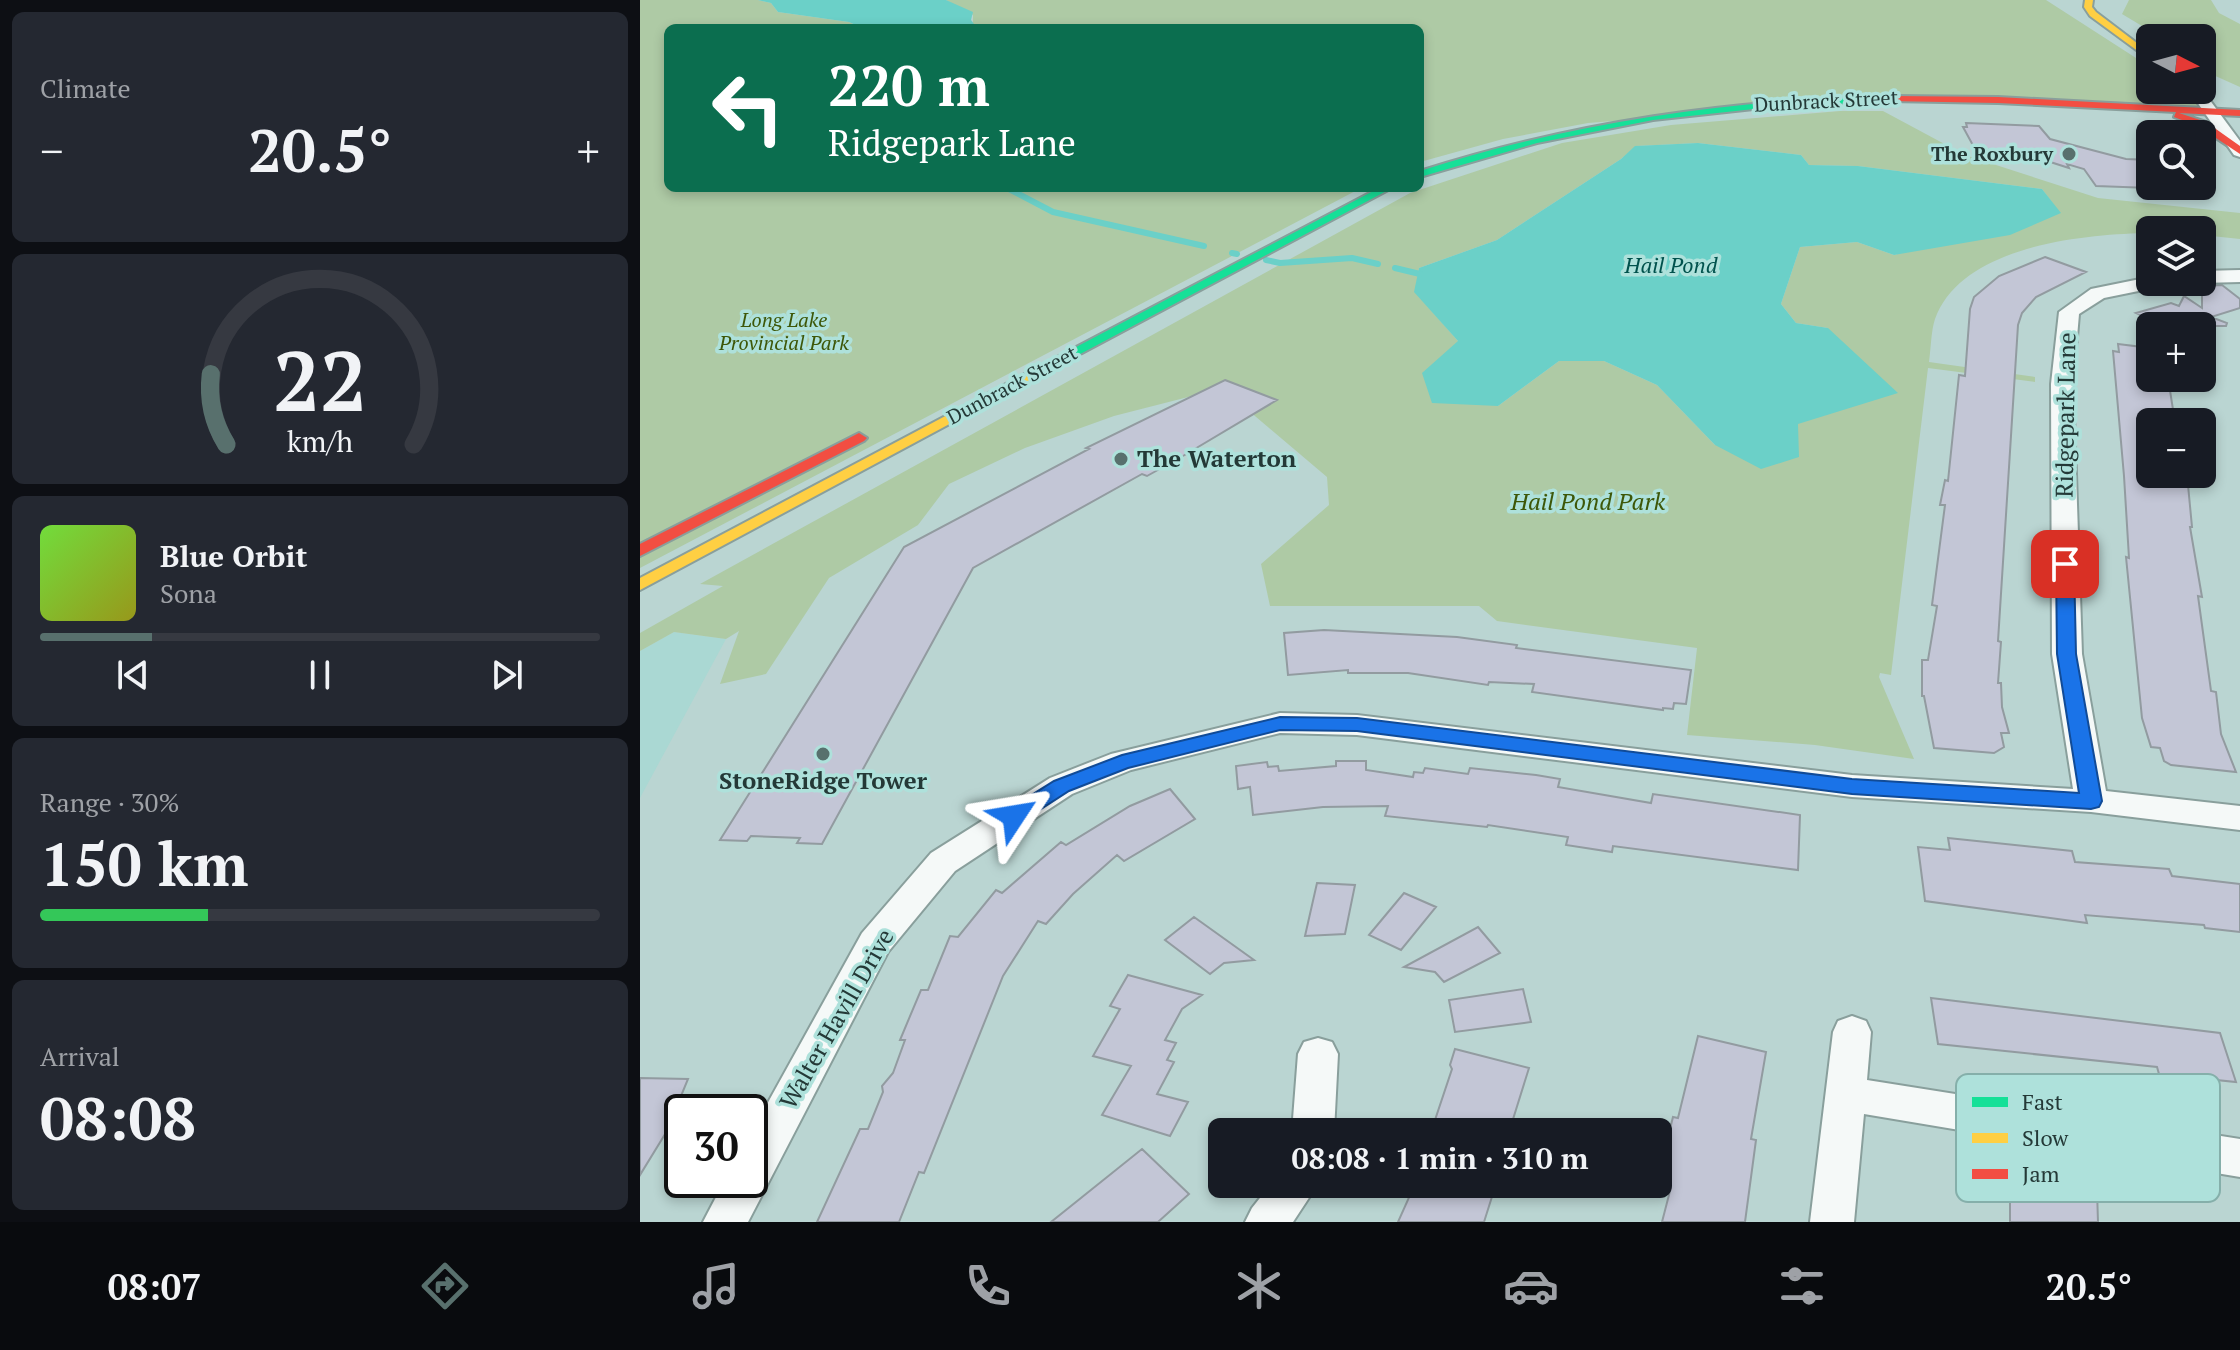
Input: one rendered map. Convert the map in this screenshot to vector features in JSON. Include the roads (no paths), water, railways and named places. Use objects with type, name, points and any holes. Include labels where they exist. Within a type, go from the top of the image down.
[{"type":"main road","points":[[2089,0],[2088,7],[2093,14],[2136,46]]},
{"type":"main road","points":[[2018,92],[2128,88]]},
{"type":"main road","name":"Dunbrack Street","points":[[1424,155],[1564,119],[1705,98],[1840,90],[2136,95]]},
{"type":"main road","name":"Dunbrack Street","points":[[1424,173],[1484,152],[1558,133],[1714,107],[1826,99],[1926,97],[2091,104],[2136,101]]},
{"type":"main road","points":[[2216,98],[2240,101]]},
{"type":"main road","name":"Dunbrack Street","points":[[2216,103],[2240,113]]},
{"type":"main road","points":[[2091,104],[2187,118],[2215,131],[2240,152]]},
{"type":"main road","points":[[2240,128],[2237,133],[2240,152]]},
{"type":"main road","name":"Dunbrack Street","points":[[640,585],[1026,377],[1379,192]]},
{"type":"main road","points":[[640,551],[878,428]]},
{"type":"street","points":[[2208,104],[2240,152]]},
{"type":"street","points":[[2216,277],[2240,276]]},
{"type":"street","name":"Ridgepark Lane","points":[[2091,801],[2067,654],[2062,384],[2069,312],[2098,293],[2136,286]]},
{"type":"street","name":"Walter Havill Drive","points":[[768,1143],[875,943],[943,862],[1061,786],[1122,762],[1280,723],[1357,725],[1852,786],[2091,801],[2240,818]]},
{"type":"street","points":[[1832,1222],[1852,1032]]},
{"type":"street","points":[[1314,1118],[1318,1054]]},
{"type":"street","points":[[1845,1094],[1956,1112]]},
{"type":"street","points":[[2220,1155],[2240,1158]]},
{"type":"street","name":"Walter Havill Drive","points":[[725,1222],[738,1198]]},
{"type":"street","points":[[1267,1222],[1286,1198]]},
{"type":"water","points":[[758,0],[946,0],[973,12],[971,20],[974,24],[853,24],[778,12],[771,3]]},
{"type":"water","name":"Hail Pond","points":[[1698,143],[1801,155],[1809,165],[1858,166],[2042,189],[2061,213],[2010,235],[1894,255],[1857,242],[1800,247],[1781,304],[1796,323],[1828,328],[1898,393],[1798,424],[1799,457],[1761,469],[1715,445],[1657,385],[1604,361],[1559,361],[1498,406],[1432,403],[1422,373],[1458,341],[1414,292],[1419,268],[1497,240],[1621,159],[1635,146]]},
{"type":"waterway","points":[[1015,192],[1053,212],[1204,246]]},
{"type":"waterway","points":[[1232,253],[1237,254]]},
{"type":"waterway","points":[[1266,260],[1280,263],[1352,258],[1378,264]]},
{"type":"waterway","points":[[1395,268],[1420,274]]},
{"type":"place","name":"The Roxbury","points":[[2069,154]]},
{"type":"place","name":"The Waterton","points":[[1121,459]]},
{"type":"place","name":"StoneRidge Tower","points":[[823,754]]},
{"type":"park label","name":"Long Lake Provincial Park","points":[[784,332]]},
{"type":"park label","name":"Hail Pond Park","points":[[1588,502]]}]
